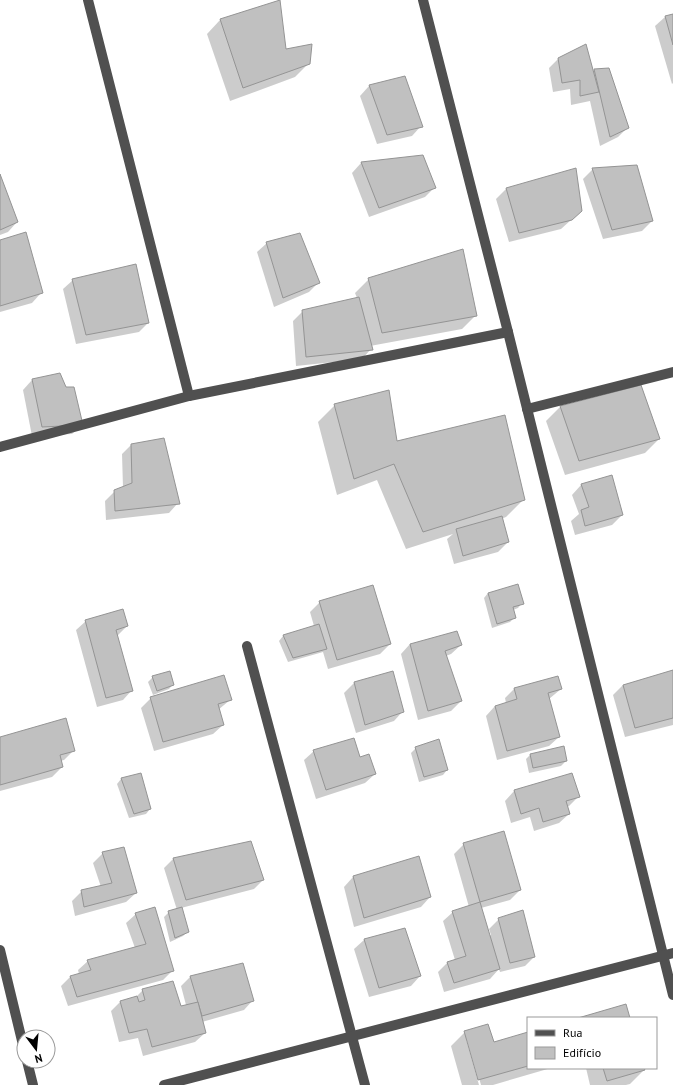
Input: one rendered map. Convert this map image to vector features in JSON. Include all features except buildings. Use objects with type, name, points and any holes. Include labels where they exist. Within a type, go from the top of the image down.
[{"type":"street","points":[[88,0],[189,396]]},
{"type":"street","points":[[423,0],[668,954],[673,996]]},
{"type":"street","points":[[0,448],[189,396],[508,332]]},
{"type":"street","points":[[527,409],[673,372]]},
{"type":"street","points":[[247,646],[365,1085]]},
{"type":"street","points":[[0,950],[19,1029]]},
{"type":"street","points":[[164,1085],[668,954]]},
{"type":"street","points":[[29,1069],[33,1085]]}]
